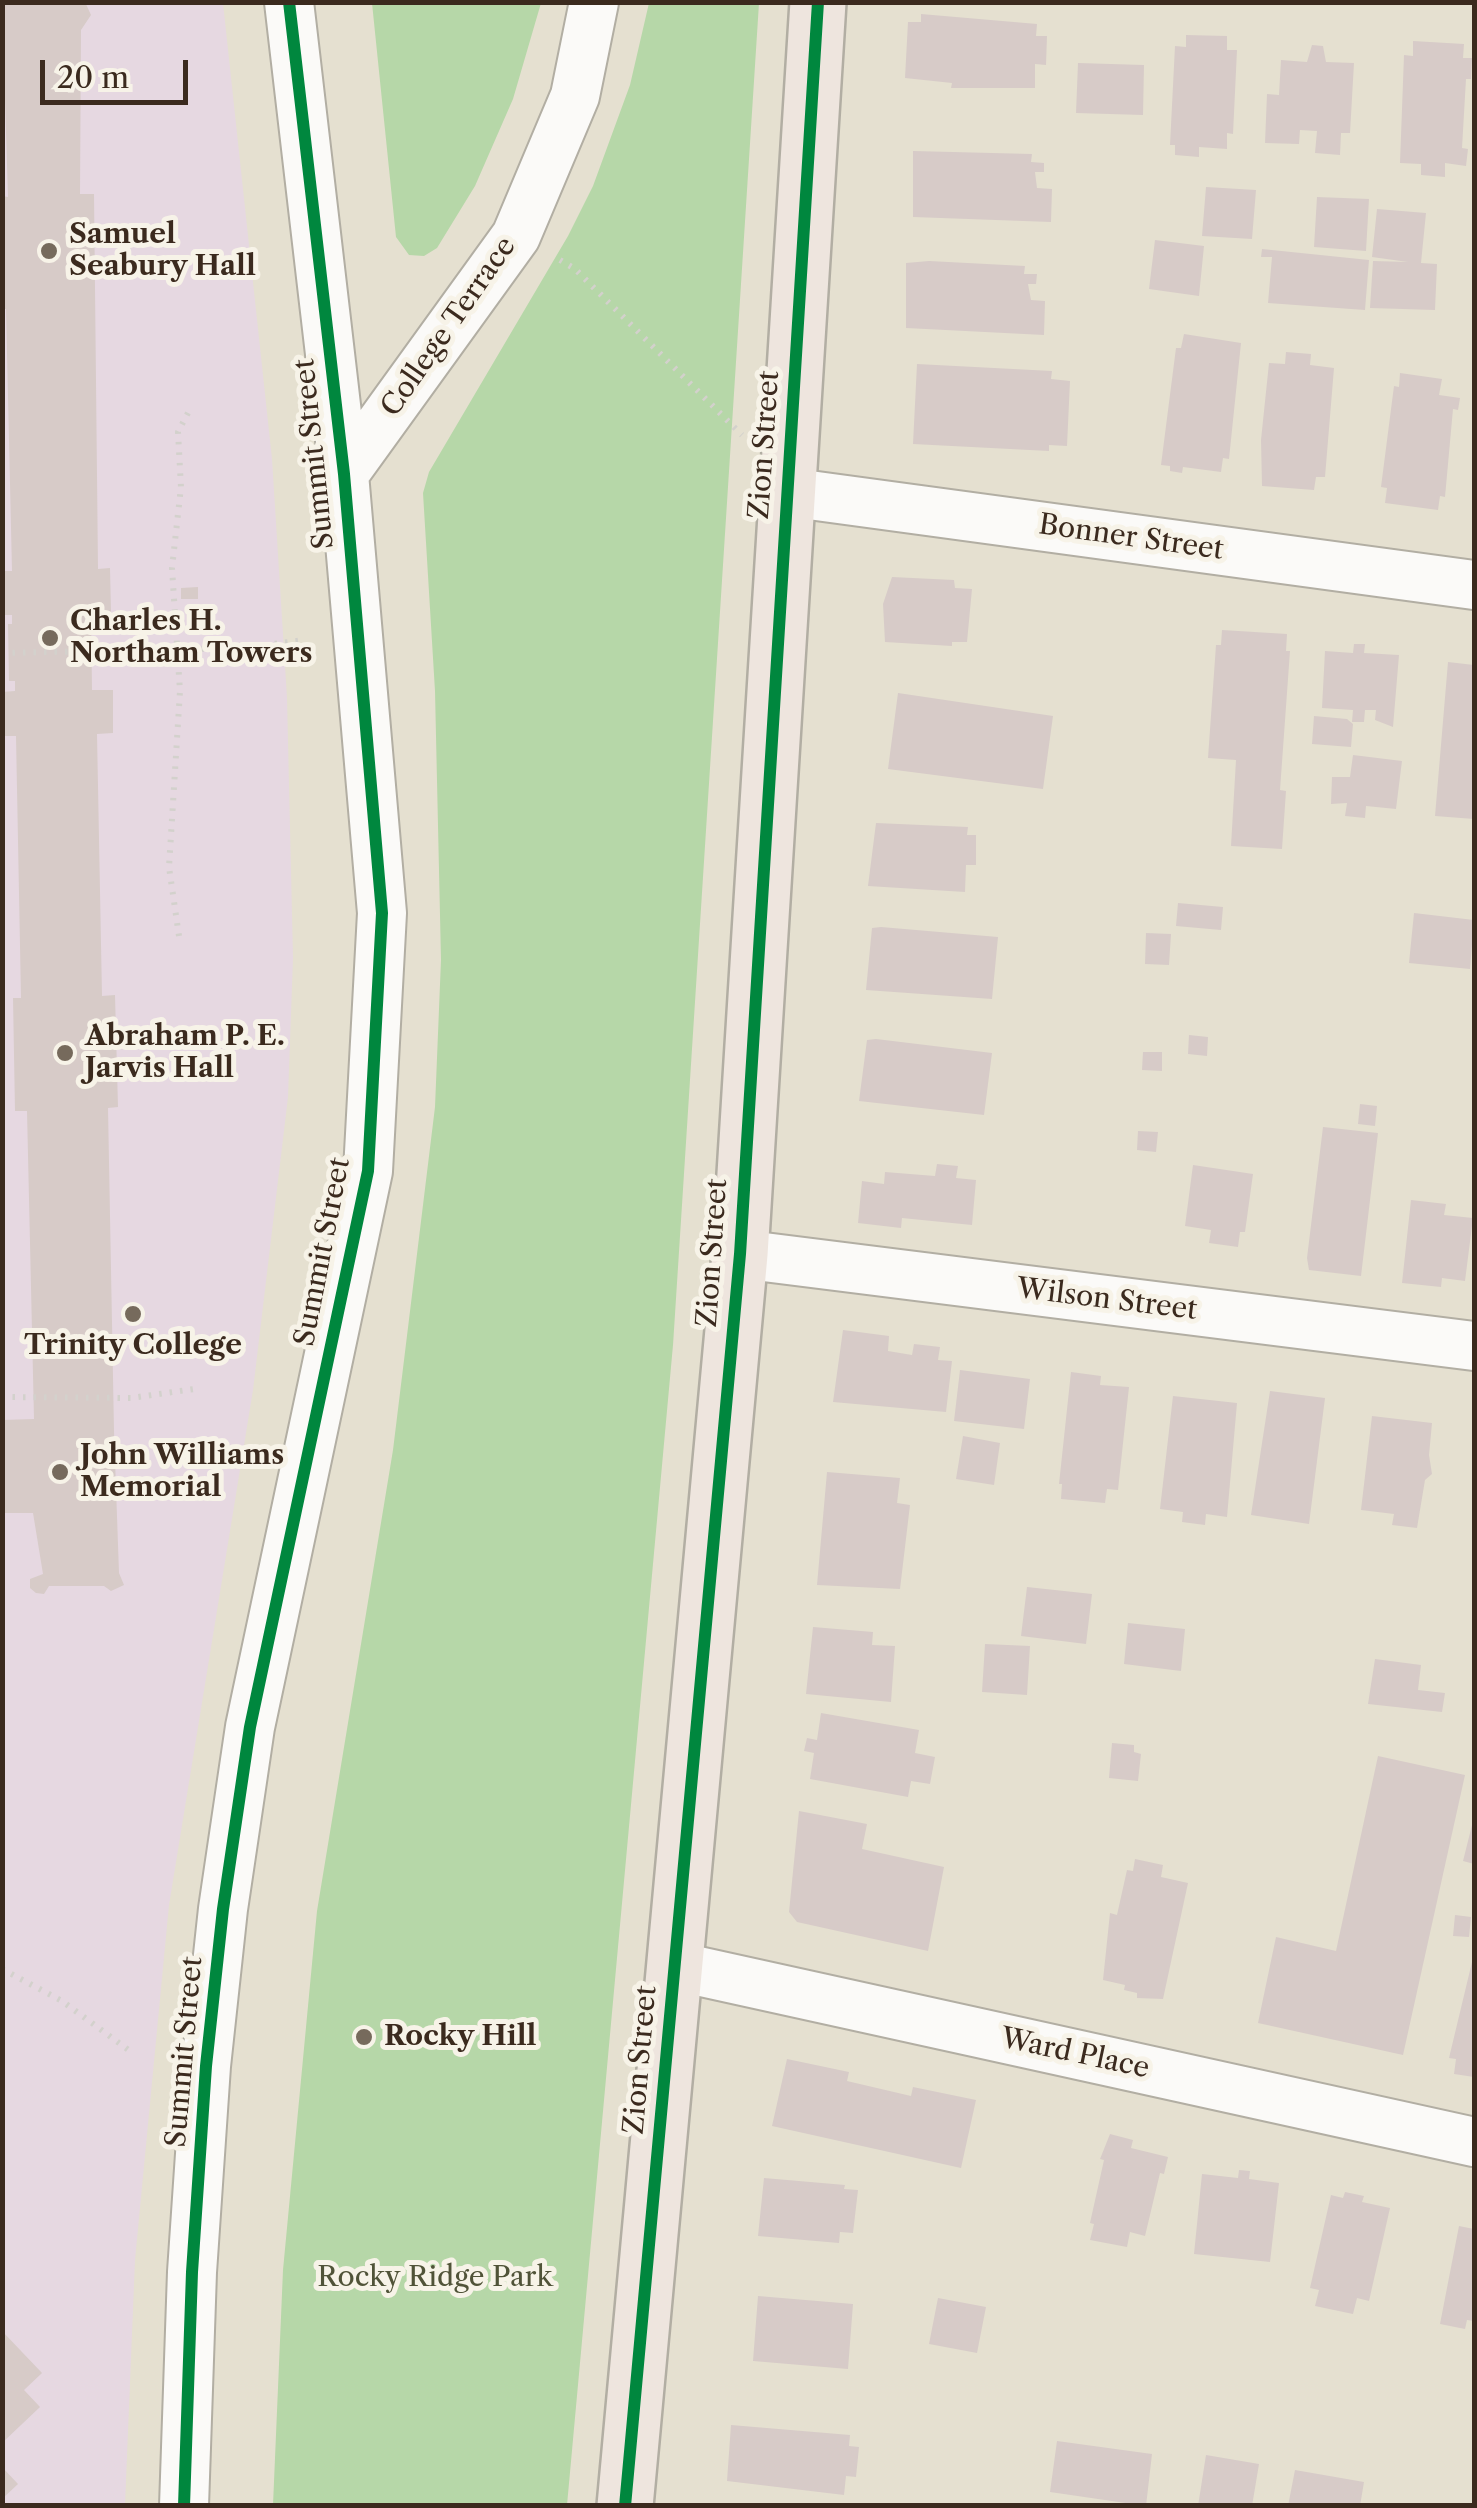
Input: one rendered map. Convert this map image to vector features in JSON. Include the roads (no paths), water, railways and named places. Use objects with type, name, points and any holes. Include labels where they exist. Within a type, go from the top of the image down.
[{"type":"main road","name":"Zion Street","points":[[625,2506],[740,1254],[818,2]]},
{"type":"street","name":"Summit Street","points":[[184,2506],[192,2272],[206,2066],[223,1909],[254,1708],[368,1171],[382,913],[344,474],[289,2]]},
{"type":"street","name":"College Terrace","points":[[344,474],[516,236],[575,96],[594,2]]},
{"type":"street","name":"Bonner Street","points":[[787,492],[1474,585]]},
{"type":"street","name":"Wilson Street","points":[[740,1254],[1474,1346]]},
{"type":"street","name":"Ward Place","points":[[675,1966],[1474,2142]]},
{"type":"place","name":"Samuel Seabury Hall","points":[[49,251]]},
{"type":"place","name":"Charles H. Northam Towers","points":[[50,638]]},
{"type":"place","name":"Abraham P. E. Jarvis Hall","points":[[65,1053]]},
{"type":"place","name":"Trinity College","points":[[133,1314]]},
{"type":"place","name":"John Williams Memorial","points":[[60,1472]]},
{"type":"place","name":"Rocky Hill","points":[[364,2037]]},
{"type":"park label","name":"Rocky Ridge Park","points":[[435,2278]]}]
